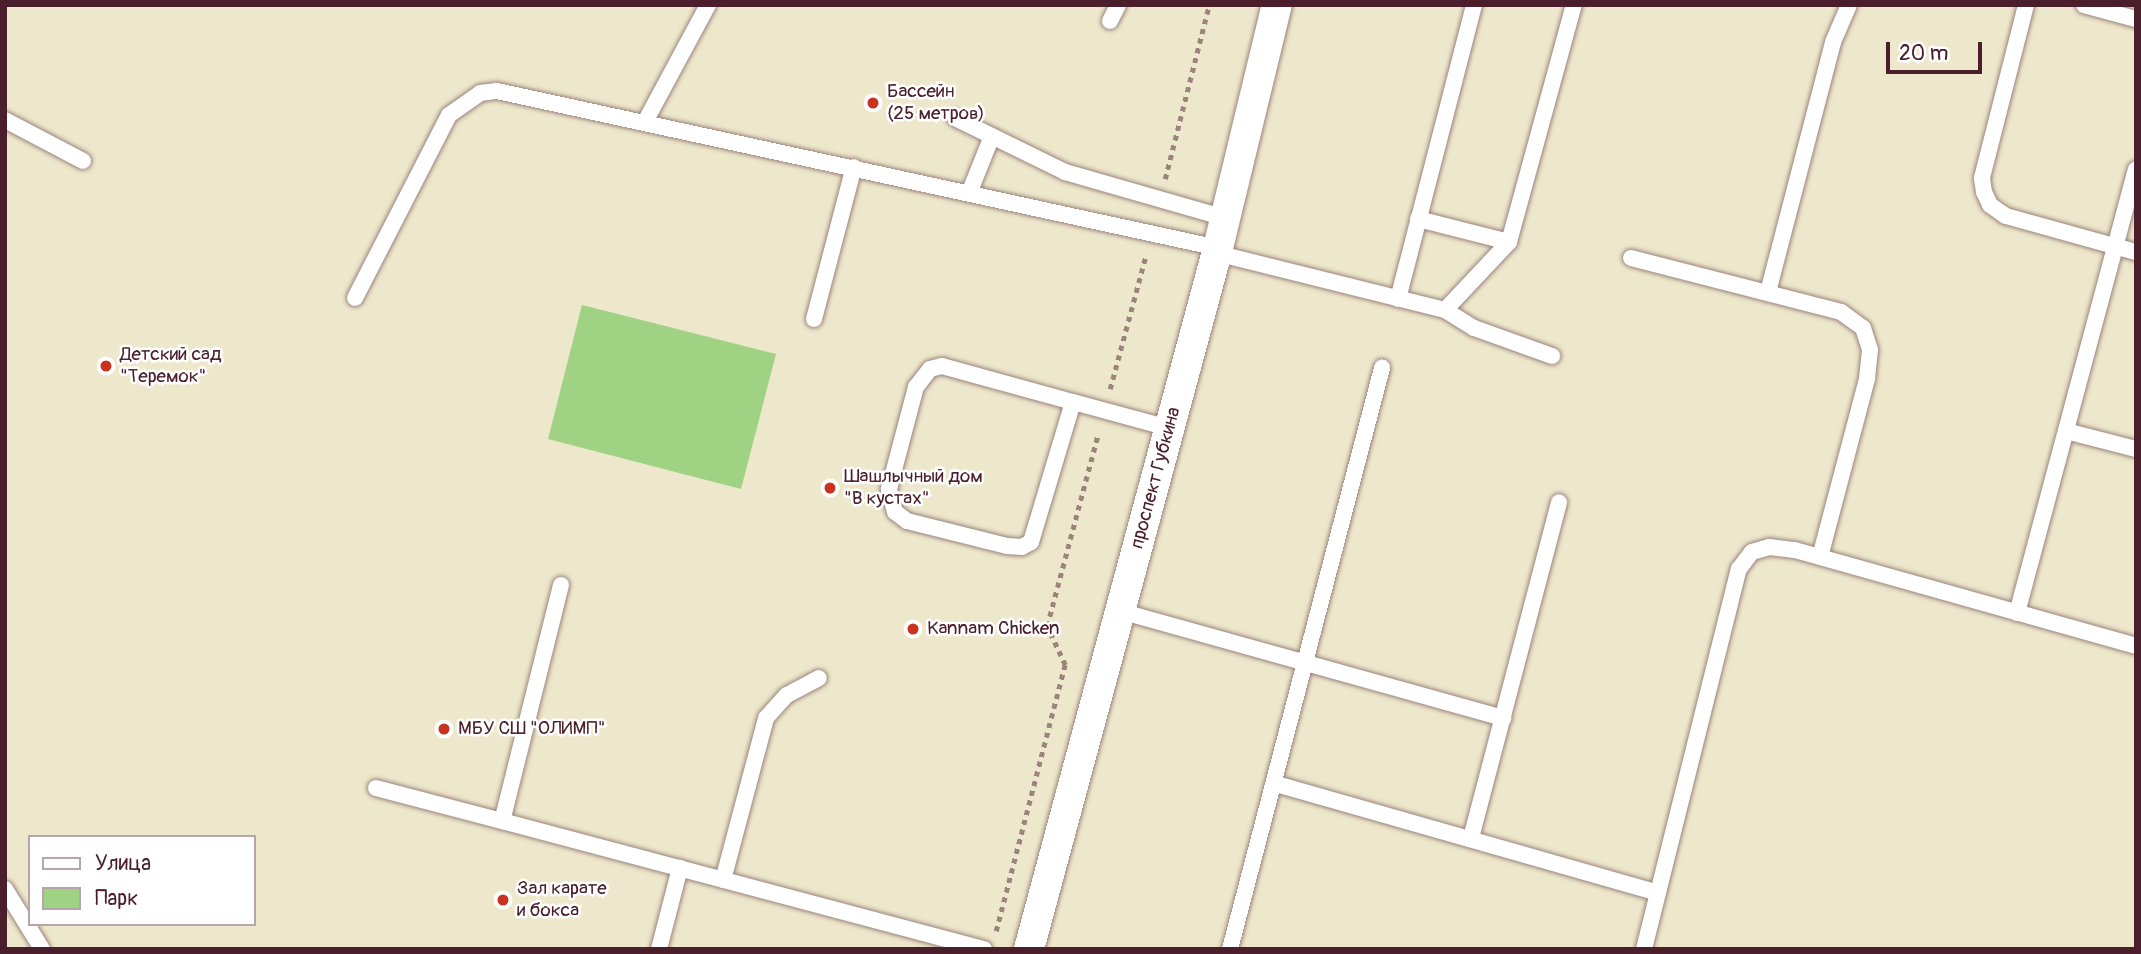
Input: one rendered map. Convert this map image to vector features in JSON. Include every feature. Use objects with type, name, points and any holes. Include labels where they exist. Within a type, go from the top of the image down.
[{"type":"street","name":"проспект Губкина","points":[[1029,949],[1217,250],[1277,5]]},
{"type":"lane","points":[[645,122],[708,5]]},
{"type":"lane","points":[[1110,21],[1118,5]]},
{"type":"lane","points":[[1398,299],[1474,5]]},
{"type":"lane","points":[[1445,310],[1509,242],[1574,5]]},
{"type":"lane","points":[[1768,292],[1833,41],[1849,5]]},
{"type":"lane","points":[[2026,5],[1982,178],[1984,192],[1990,205],[2006,216],[2136,252]]},
{"type":"lane","points":[[2084,5],[2136,19]]},
{"type":"lane","points":[[355,298],[449,116],[463,102],[497,91],[1152,232],[1445,310],[1474,328],[1552,356]]},
{"type":"lane","points":[[956,118],[1065,172],[1225,218]]},
{"type":"lane","points":[[5,120],[83,161]]},
{"type":"lane","points":[[970,191],[992,136]]},
{"type":"lane","points":[[814,320],[854,167]]},
{"type":"lane","points":[[2017,613],[2136,170]]},
{"type":"lane","points":[[1418,219],[1509,242]]},
{"type":"lane","points":[[1630,258],[1841,312],[1863,328],[1870,350],[1867,379],[1820,557]]},
{"type":"lane","points":[[1073,402],[1031,542],[1022,547],[1007,546],[906,521],[895,512],[889,489],[916,387],[930,369],[942,366],[1169,428]]},
{"type":"lane","points":[[1230,949],[1276,784],[1382,368]]},
{"type":"lane","points":[[2066,431],[2136,449]]},
{"type":"lane","points":[[1471,838],[1559,502]]},
{"type":"lane","points":[[1644,949],[1739,569],[1752,552],[1769,547],[1820,557],[2136,646]]},
{"type":"lane","points":[[502,821],[561,585]]},
{"type":"lane","points":[[1120,611],[1503,718]]},
{"type":"lane","points":[[723,880],[766,718],[787,695],[819,678]]},
{"type":"lane","points":[[1276,784],[1658,893]]},
{"type":"lane","points":[[376,788],[723,880],[990,942]]},
{"type":"lane","points":[[659,949],[680,868]]},
{"type":"lane","points":[[5,890],[42,949]]},
{"type":"path","points":[[1160,200],[1209,5]]},
{"type":"path","points":[[990,942],[1065,666],[1047,626],[1152,232]]},
{"type":"green space","points":[[582,305],[776,354],[741,489],[548,439]]},
{"type":"place","name":"Бассейн (25 метров)","points":[[873,103]]},
{"type":"place","name":"Детский сад \"Теремок\"","points":[[106,366]]},
{"type":"place","name":"Шашлычный дом \"В кустах\"","points":[[830,488]]},
{"type":"place","name":"Kannam Chicken","points":[[913,629]]},
{"type":"place","name":"МБУ СШ \"ОЛИМП\"","points":[[444,729]]},
{"type":"place","name":"Зал карате и бокса","points":[[503,900]]}]
